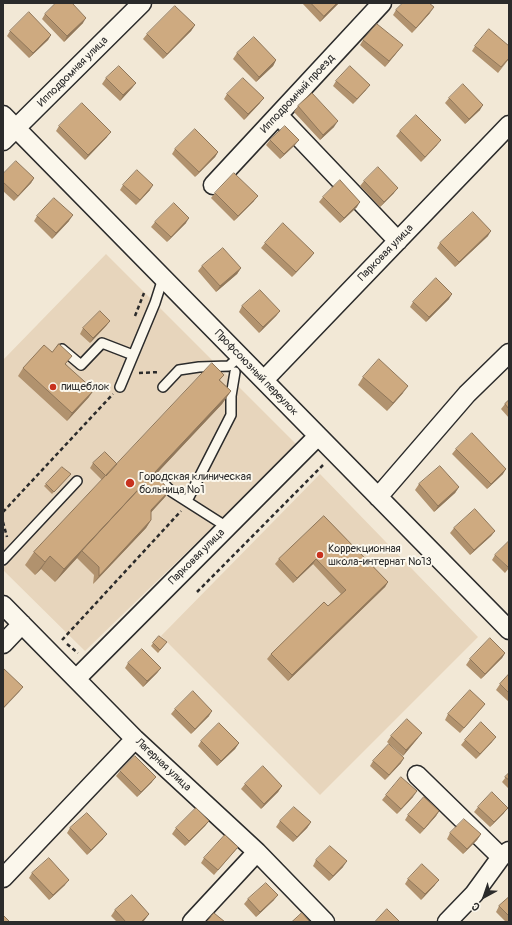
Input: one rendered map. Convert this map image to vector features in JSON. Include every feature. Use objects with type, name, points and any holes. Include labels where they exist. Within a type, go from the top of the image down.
[{"type":"street","name":"Ипподромная улица","points":[[3,141],[142,3]]},
{"type":"street","name":"Ипподромный проезд","points":[[213,185],[382,3]]},
{"type":"street","name":"Профсоюзный переулок","points":[[3,115],[163,278],[238,364],[264,380],[334,453],[507,623]]},
{"type":"street","points":[[278,115],[398,241]]},
{"type":"street","name":"Парковая улица","points":[[264,380],[509,125]]},
{"type":"street","points":[[378,497],[467,394],[509,353]]},
{"type":"street","name":"Парковая улица","points":[[76,678],[318,436]]},
{"type":"street","name":"Лагерная улица","points":[[3,605],[135,739],[257,852],[325,922]]},
{"type":"street","points":[[3,644],[22,624]]},
{"type":"street","points":[[3,878],[135,739]]},
{"type":"street","points":[[417,776],[505,854],[474,894],[447,922]]},
{"type":"street","points":[[192,922],[257,852]]},
{"type":"lane","points":[[120,387],[155,303],[163,278]]},
{"type":"lane","points":[[61,347],[81,366],[102,343],[133,356]]},
{"type":"lane","points":[[163,387],[179,370],[238,364],[231,396],[231,415],[187,502]]},
{"type":"lane","points":[[160,479],[172,492],[227,527]]},
{"type":"lane","points":[[3,560],[77,481]]},
{"type":"path","points":[[125,374],[179,370]]},
{"type":"path","points":[[3,512],[120,387]]},
{"type":"path","points":[[197,592],[334,453]]},
{"type":"path","points":[[62,640],[187,502]]},
{"type":"shaded area","name":"Городская клиническая больница №1","points":[[106,254],[297,445],[85,651],[3,570],[3,360]]},
{"type":"shaded area","name":"Коррекционная школа-интернат №13","points":[[320,474],[478,637],[320,795],[161,636]]},
{"type":"building","points":[[56,3],[72,3],[86,18],[67,36],[45,14]]},
{"type":"building","points":[[311,3],[337,3],[324,16]]},
{"type":"building","points":[[403,3],[429,3],[434,7],[416,28],[396,10]]},
{"type":"building","points":[[175,6],[195,25],[167,54],[147,34]]},
{"type":"building","points":[[29,12],[51,35],[33,53],[10,31]]},
{"type":"building","points":[[377,24],[403,45],[389,61],[363,40]]},
{"type":"building","points":[[489,29],[509,46],[509,58],[501,67],[475,46]]},
{"type":"building","points":[[254,37],[276,60],[259,77],[237,53]]},
{"type":"building","points":[[119,66],[136,83],[123,95],[106,78]]},
{"type":"building","points":[[350,66],[370,85],[357,99],[336,81]]},
{"type":"building","points":[[243,78],[264,98],[248,114],[227,94]]},
{"type":"building","points":[[463,84],[483,105],[469,119],[449,98]]},
{"type":"building","points":[[312,93],[338,121],[323,135],[298,106]]},
{"type":"building","points":[[82,103],[111,132],[88,155],[59,126]]},
{"type":"building","points":[[416,115],[441,140],[425,157],[400,131]]},
{"type":"building","points":[[285,126],[299,140],[284,154],[270,140]]},
{"type":"building","points":[[195,129],[218,152],[199,172],[175,149]]},
{"type":"building","points":[[16,161],[34,178],[18,196],[3,182],[3,174]]},
{"type":"building","points":[[378,167],[398,188],[384,202],[364,181]]},
{"type":"building","points":[[137,170],[153,185],[140,200],[123,185]]},
{"type":"building","points":[[234,173],[258,196],[238,216],[215,193]]},
{"type":"building","points":[[340,180],[360,202],[344,218],[323,197]]},
{"type":"building","points":[[54,198],[73,215],[56,233],[37,216]]},
{"type":"building","points":[[174,203],[189,218],[171,237],[155,222]]},
{"type":"building","points":[[473,212],[491,231],[459,262],[440,243]]},
{"type":"building","points":[[283,223],[314,253],[296,272],[265,243]]},
{"type":"building","points":[[223,248],[241,268],[220,286],[202,266]]},
{"type":"building","points":[[436,278],[452,294],[429,317],[413,302]]},
{"type":"building","points":[[260,290],[280,311],[263,327],[242,306]]},
{"type":"building","points":[[100,311],[110,321],[93,338],[83,328]]},
{"type":"building","name":"пищеблок","points":[[59,344],[72,356],[65,364],[94,390],[72,413],[23,368],[44,345],[52,352]]},
{"type":"building","points":[[379,359],[408,386],[393,403],[363,377]]},
{"type":"building","points":[[212,363],[224,375],[219,380],[231,391],[64,569],[50,556],[45,562],[34,552]]},
{"type":"building","points":[[509,400],[509,409],[505,404]]},
{"type":"building","points":[[472,433],[506,469],[491,484],[456,449]]},
{"type":"building","points":[[105,452],[117,464],[106,476],[93,463]]},
{"type":"building","points":[[440,466],[459,487],[438,506],[419,484]]},
{"type":"building","points":[[62,467],[71,474],[54,492],[46,484]]},
{"type":"building","points":[[153,474],[170,490],[151,510],[151,520],[99,576],[99,567],[82,551]]},
{"type":"building","points":[[475,509],[495,531],[474,550],[454,528]]},
{"type":"building","points":[[324,516],[388,582],[292,675],[271,654],[324,602],[328,606],[346,590],[316,559],[297,578],[279,559]]},
{"type":"building","points":[[509,541],[509,567],[508,567],[495,555]]},
{"type":"building","points":[[159,636],[167,642],[160,650],[153,643]]},
{"type":"building","points":[[490,638],[505,653],[485,674],[470,659]]},
{"type":"building","points":[[142,649],[161,668],[147,681],[128,663]]},
{"type":"building","points":[[3,668],[23,687],[3,708]]},
{"type":"building","points":[[509,674],[509,693],[500,684]]},
{"type":"building","points":[[470,690],[485,704],[464,728],[448,714]]},
{"type":"building","points":[[193,691],[212,711],[195,729],[175,709]]},
{"type":"building","points":[[407,719],[422,733],[406,750],[391,736]]},
{"type":"building","points":[[481,722],[496,737],[480,754],[465,740]]},
{"type":"building","points":[[219,723],[239,743],[221,761],[201,741]]},
{"type":"building","points":[[389,744],[404,758],[389,775],[373,761]]},
{"type":"building","points":[[135,756],[156,777],[141,792],[120,771]]},
{"type":"building","points":[[263,766],[282,786],[264,804],[245,784]]},
{"type":"building","points":[[509,773],[509,780],[505,777]]},
{"type":"building","points":[[401,777],[417,791],[401,809],[386,795]]},
{"type":"building","points":[[492,792],[508,808],[494,822],[478,807]]},
{"type":"building","points":[[424,797],[439,811],[424,829],[408,815]]},
{"type":"building","points":[[294,807],[311,822],[297,837],[280,821]]},
{"type":"building","points":[[196,808],[209,821],[189,841],[176,828]]},
{"type":"building","points":[[87,813],[107,834],[91,850],[70,828]]},
{"type":"building","points":[[464,819],[481,834],[467,849],[450,833]]},
{"type":"building","points":[[225,835],[238,847],[218,870],[204,858]]},
{"type":"building","points":[[330,846],[347,861],[333,876],[316,860]]},
{"type":"building","points":[[49,858],[69,880],[53,895],[32,873]]},
{"type":"building","points":[[422,864],[439,880],[425,894],[408,879]]},
{"type":"building","points":[[266,883],[278,895],[260,912],[248,899]]},
{"type":"building","points":[[132,895],[149,914],[141,922],[126,922],[115,910]]},
{"type":"building","points":[[509,897],[509,916],[499,906]]},
{"type":"building","points":[[387,909],[400,922],[375,922]]},
{"type":"building","points":[[214,913],[225,922],[207,922]]},
{"type":"building","points":[[302,913],[310,922],[292,922]]},
{"type":"building","points":[[3,915],[10,922],[3,922]]},
{"type":"place","name":"пищеблок","points":[[53,387]]},
{"type":"place","name":"Городская клиническая больница №1","points":[[130,483]]},
{"type":"place","name":"Коррекционная школа-интернат №13","points":[[320,555]]}]
